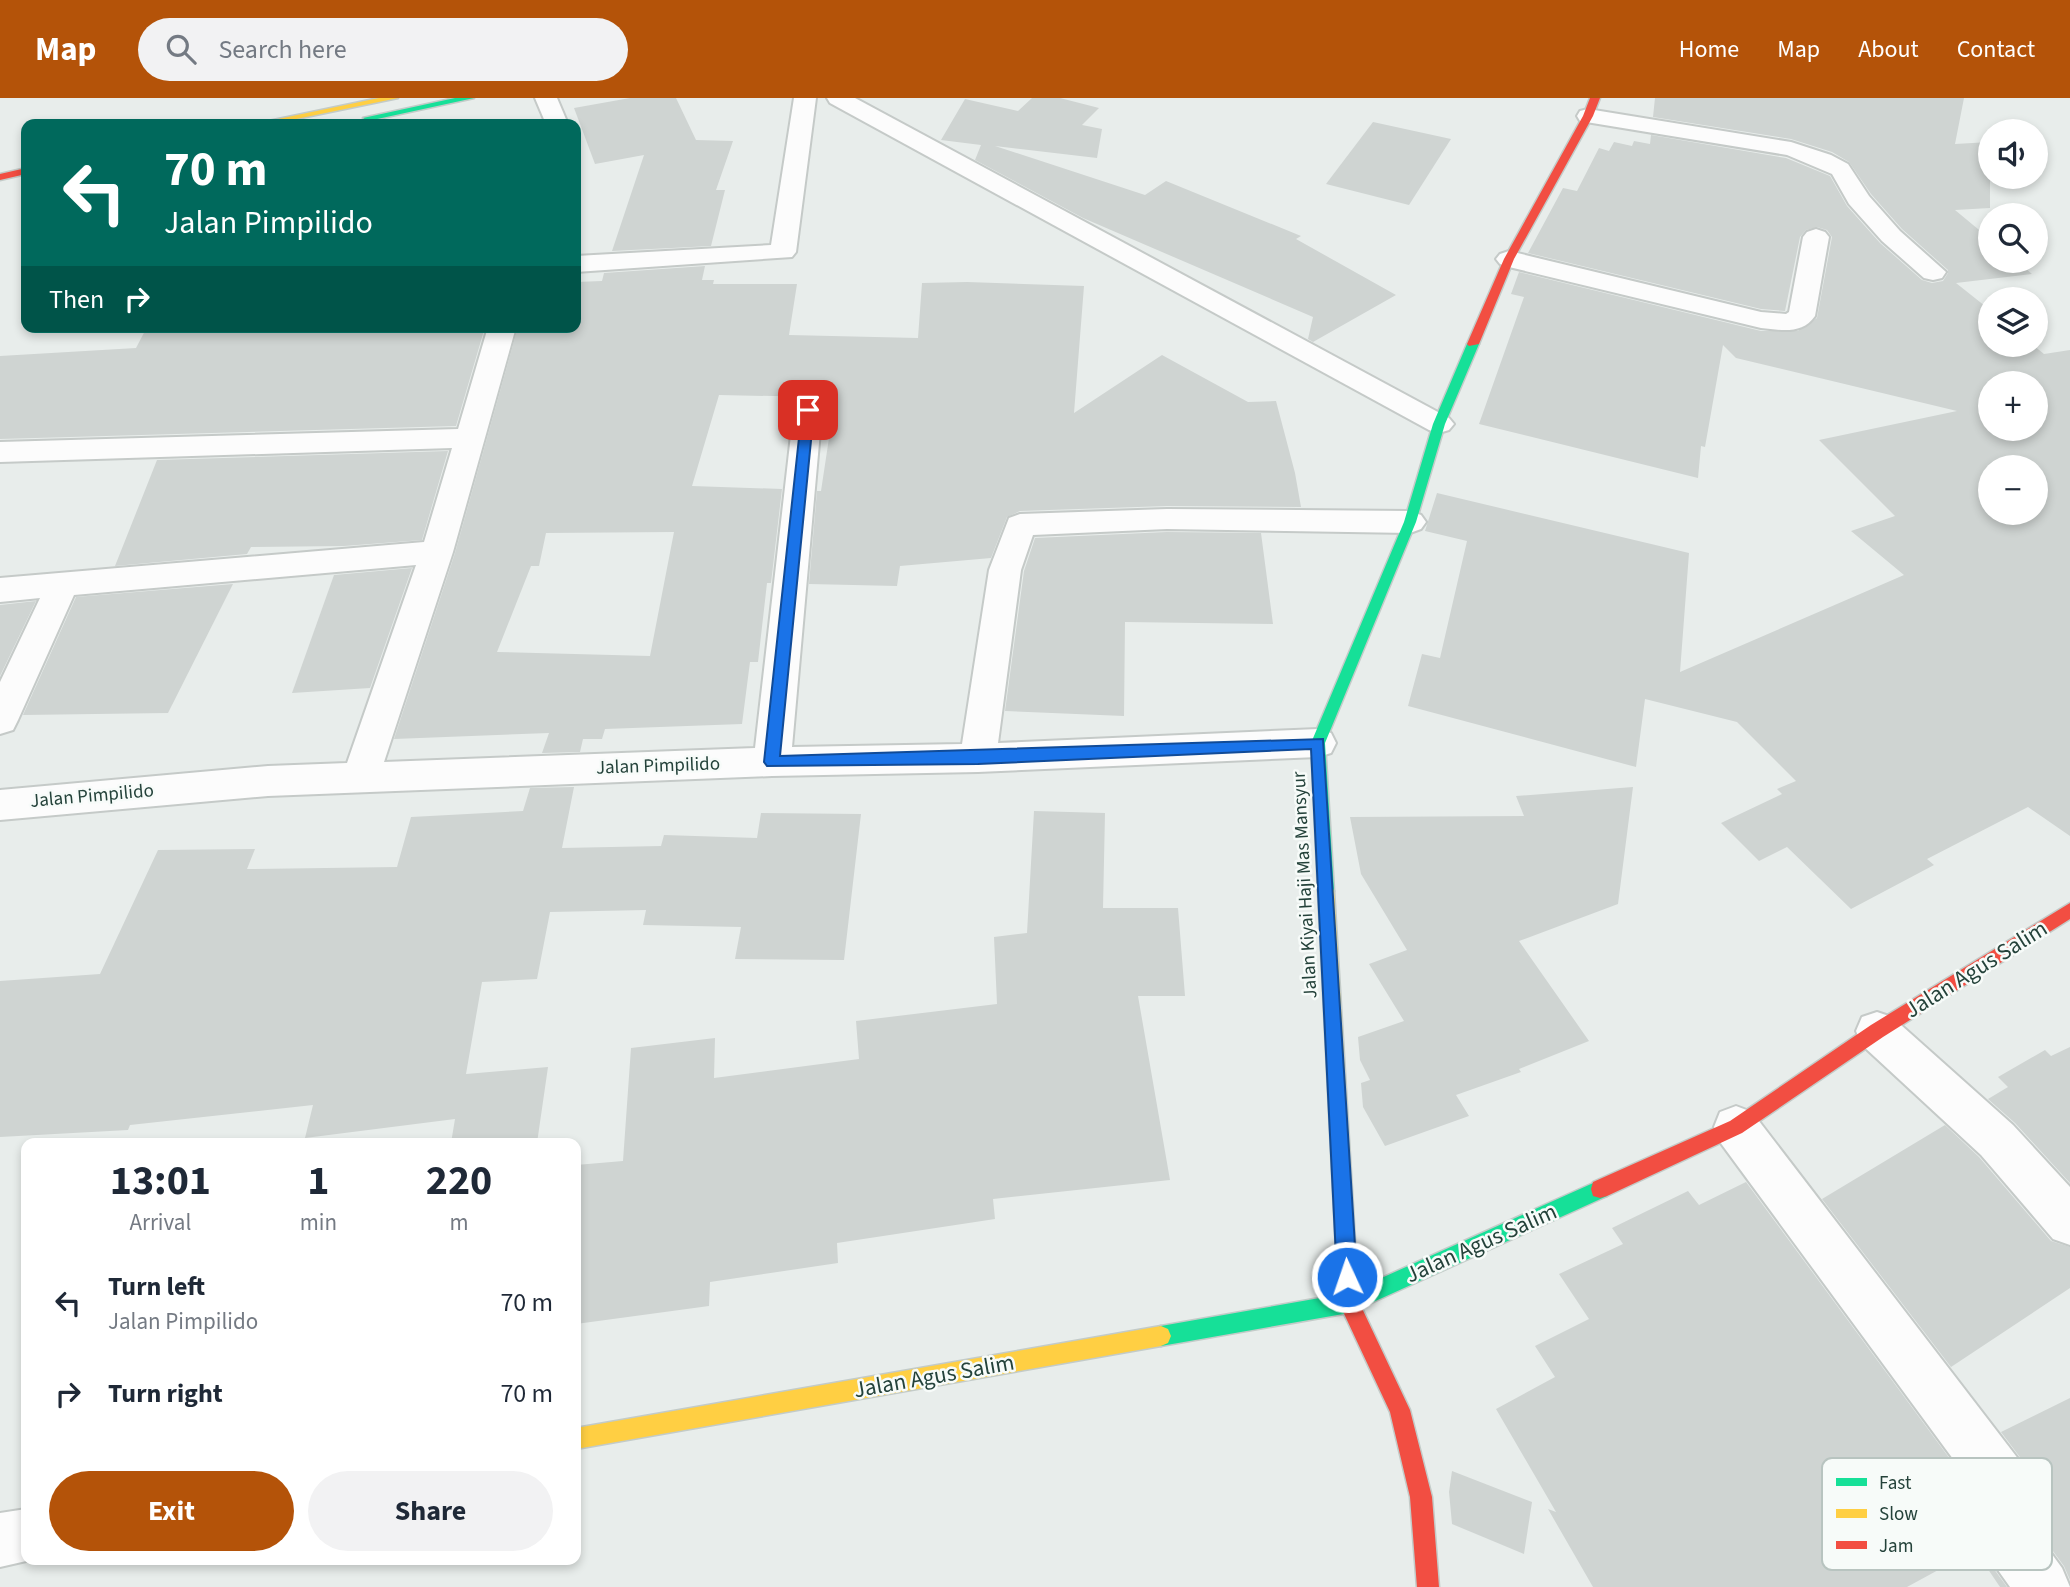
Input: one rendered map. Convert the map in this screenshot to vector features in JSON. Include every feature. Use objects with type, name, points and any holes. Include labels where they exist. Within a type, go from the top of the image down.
[{"type":"main road","points":[[285,119],[393,98]]},
{"type":"main road","points":[[364,119],[469,98]]},
{"type":"main road","name":"Jalan Kiyai Haji Mas Mansyur","points":[[1428,1587],[1421,1497],[1400,1410],[1349,1304],[1318,743],[1410,522],[1439,424],[1509,259],[1591,107]]},
{"type":"main road","points":[[0,177],[21,173]]},
{"type":"main road","points":[[0,192],[21,188]]},
{"type":"main road","name":"Jalan Agus Salim","points":[[581,1438],[1349,1304],[1736,1127],[1877,1031],[2070,910]]},
{"type":"street","points":[[546,98],[556,119]]},
{"type":"street","points":[[581,264],[783,252],[805,98]]},
{"type":"street","points":[[838,98],[1439,424]]},
{"type":"street","points":[[1591,107],[1791,149],[1823,160],[1847,177],[1858,199],[1891,236],[1933,272]]},
{"type":"street","points":[[1509,259],[1761,320],[1791,323],[1802,316],[1816,237]]},
{"type":"street","points":[[361,777],[437,552],[500,333]]},
{"type":"street","points":[[772,762],[808,410]]},
{"type":"street","points":[[0,452],[470,438]]},
{"type":"street","points":[[978,758],[1005,570],[1020,525],[1167,519],[1410,522]]},
{"type":"street","points":[[0,590],[437,552]]},
{"type":"street","points":[[0,720],[63,583]]},
{"type":"street","name":"Jalan Pimpilido","points":[[0,804],[268,781],[772,762],[978,758],[1318,743]]},
{"type":"street","points":[[1877,1031],[1997,1140],[2070,1222]]},
{"type":"street","points":[[1736,1127],[1984,1458]]},
{"type":"street","points":[[0,1541],[21,1537]]},
{"type":"street","points":[[2031,1570],[2043,1587]]},
{"type":"building","points":[[630,98],[676,98],[696,140],[733,141],[716,190],[725,190],[711,246],[612,251],[644,155],[595,164],[581,127],[581,119],[578,119],[574,108]]},
{"type":"building","points":[[1032,98],[1060,98],[1099,108],[1082,125],[1102,129],[1097,158],[995,146],[1145,195],[1166,181],[1301,236],[1296,239],[1396,295],[1313,342],[1308,339],[1313,317],[1083,218],[975,160],[981,145],[941,140],[965,99],[1018,111]]},
{"type":"building","points":[[1655,98],[1964,98],[1955,144],[1978,143],[1978,189],[1990,189],[1990,203],[1978,203],[1978,209],[1955,210],[1978,229],[1978,273],[2032,274],[1956,283],[1978,300],[1978,357],[2048,357],[2048,353],[2070,350],[2070,836],[2028,807],[1927,859],[1934,865],[1851,909],[1787,847],[1759,861],[1721,823],[1782,794],[1777,789],[1796,781],[1737,722],[1645,699],[1636,767],[1408,706],[1422,654],[1440,658],[1467,541],[1425,531],[1437,493],[1689,553],[1680,672],[1904,575],[1851,531],[1895,516],[1819,440],[1957,411],[1736,358],[1723,345],[1705,447],[1701,446],[1698,478],[1479,424],[1524,297],[1511,294],[1519,272],[1761,331],[1798,331],[1817,318],[1832,237],[1827,230],[1817,227],[1806,230],[1800,237],[1785,311],[1761,309],[1528,253],[1563,188],[1577,191],[1599,148],[1609,151],[1614,142],[1632,146],[1634,141],[1650,144],[1651,135],[1786,158],[1830,176],[1847,206],[1880,243],[1922,280],[1932,283],[1943,281],[1948,270],[1902,229],[1871,194],[1849,162],[1832,152],[1791,139],[1653,117]]},
{"type":"building","points":[[1373,122],[1451,139],[1409,205],[1326,184]]},
{"type":"building","points":[[705,266],[702,280],[714,280],[713,284],[797,284],[789,335],[918,338],[922,283],[1084,286],[1074,413],[1162,355],[1248,402],[1276,401],[1301,507],[1167,506],[1020,511],[1007,517],[991,558],[900,566],[897,586],[809,584],[817,491],[821,491],[834,405],[823,405],[819,401],[820,397],[719,395],[692,486],[782,489],[758,662],[750,662],[742,724],[605,729],[602,739],[583,739],[580,752],[542,753],[549,733],[394,739],[455,553],[516,333],[581,333],[581,282],[602,281],[604,273]],"holes":[[[674,532],[650,656],[497,652],[531,566],[539,566],[546,533]]]},
{"type":"building","points":[[144,333],[483,333],[456,426],[0,439],[0,356],[136,348]]},
{"type":"building","points":[[448,451],[422,540],[344,546],[251,547],[247,554],[115,566],[157,460]]},
{"type":"building","points":[[1167,532],[1261,533],[1273,624],[1125,622],[1124,716],[1005,711],[1024,571],[1035,538]]},
{"type":"building","points":[[412,568],[370,688],[292,693],[334,575]]},
{"type":"building","points":[[233,584],[168,713],[23,715],[76,597]]},
{"type":"building","points":[[36,601],[0,676],[0,605]]},
{"type":"building","points":[[574,787],[562,848],[661,846],[664,835],[757,838],[761,813],[861,814],[844,960],[735,959],[741,927],[643,925],[646,910],[550,912],[537,979],[482,982],[466,1074],[548,1067],[538,1138],[452,1138],[455,1119],[305,1138],[313,1105],[130,1125],[128,1130],[0,1137],[0,981],[100,974],[158,850],[255,849],[247,869],[397,867],[411,817],[523,811],[530,788]]},
{"type":"building","points":[[1633,787],[1618,904],[1519,941],[1589,1041],[1519,1069],[1521,1072],[1456,1095],[1469,1116],[1385,1146],[1363,1107],[1361,1083],[1370,1080],[1360,1060],[1358,1037],[1404,1021],[1369,964],[1407,950],[1361,874],[1350,817],[1524,816],[1516,796]]},
{"type":"building","points":[[1034,811],[1105,813],[1103,908],[1178,908],[1185,996],[1138,996],[1170,1180],[993,1199],[995,1219],[837,1243],[838,1263],[710,1282],[709,1306],[581,1323],[581,1165],[623,1161],[631,1048],[715,1038],[714,1078],[859,1059],[856,1021],[997,1004],[994,937],[1027,933]]},
{"type":"building","points":[[2070,1047],[2070,1183],[2015,1123],[1988,1099],[2008,1087],[1998,1077],[2045,1050],[2051,1056]]},
{"type":"building","points":[[1945,1125],[1979,1157],[2051,1241],[2070,1247],[2070,1288],[1951,1367],[1822,1199]]},
{"type":"building","points":[[1746,1182],[1949,1458],[1822,1458],[1822,1570],[1938,1570],[1907,1587],[1593,1587],[1548,1509],[1556,1512],[1496,1409],[1555,1377],[1535,1346],[1589,1319],[1559,1274],[1623,1244],[1612,1228],[1688,1191],[1699,1205]]},
{"type":"building","points":[[2070,1398],[2070,1580],[2052,1550],[2052,1458],[2021,1458],[2001,1432]]},
{"type":"building","points":[[1452,1471],[1532,1502],[1524,1554],[1452,1524],[1449,1492]]},
{"type":"building","points":[[1989,1570],[1995,1570],[2007,1587],[2000,1587]]},
{"type":"traffic: fast","points":[[368,118],[469,98]]},
{"type":"traffic: fast","points":[[1326,891],[1318,743],[1410,522],[1439,424],[1473,344]]},
{"type":"traffic: fast","points":[[1161,1336],[1349,1303],[1600,1189]]},
{"type":"traffic: slow","points":[[285,119],[393,98]]},
{"type":"traffic: slow","points":[[1326,891],[1348,1291]]},
{"type":"traffic: slow","points":[[581,1438],[1161,1336]]},
{"type":"traffic: jam","points":[[1473,344],[1509,259],[1588,116],[1595,98]]},
{"type":"traffic: jam","points":[[0,177],[21,172]]},
{"type":"traffic: jam","points":[[1600,1189],[1736,1127],[1877,1031],[2070,910]]},
{"type":"traffic: jam","points":[[1348,1291],[1349,1303],[1400,1410],[1421,1497],[1428,1587]]},
{"type":"route","points":[[808,410],[772,762],[978,758],[1318,743],[1347,1277]]}]
